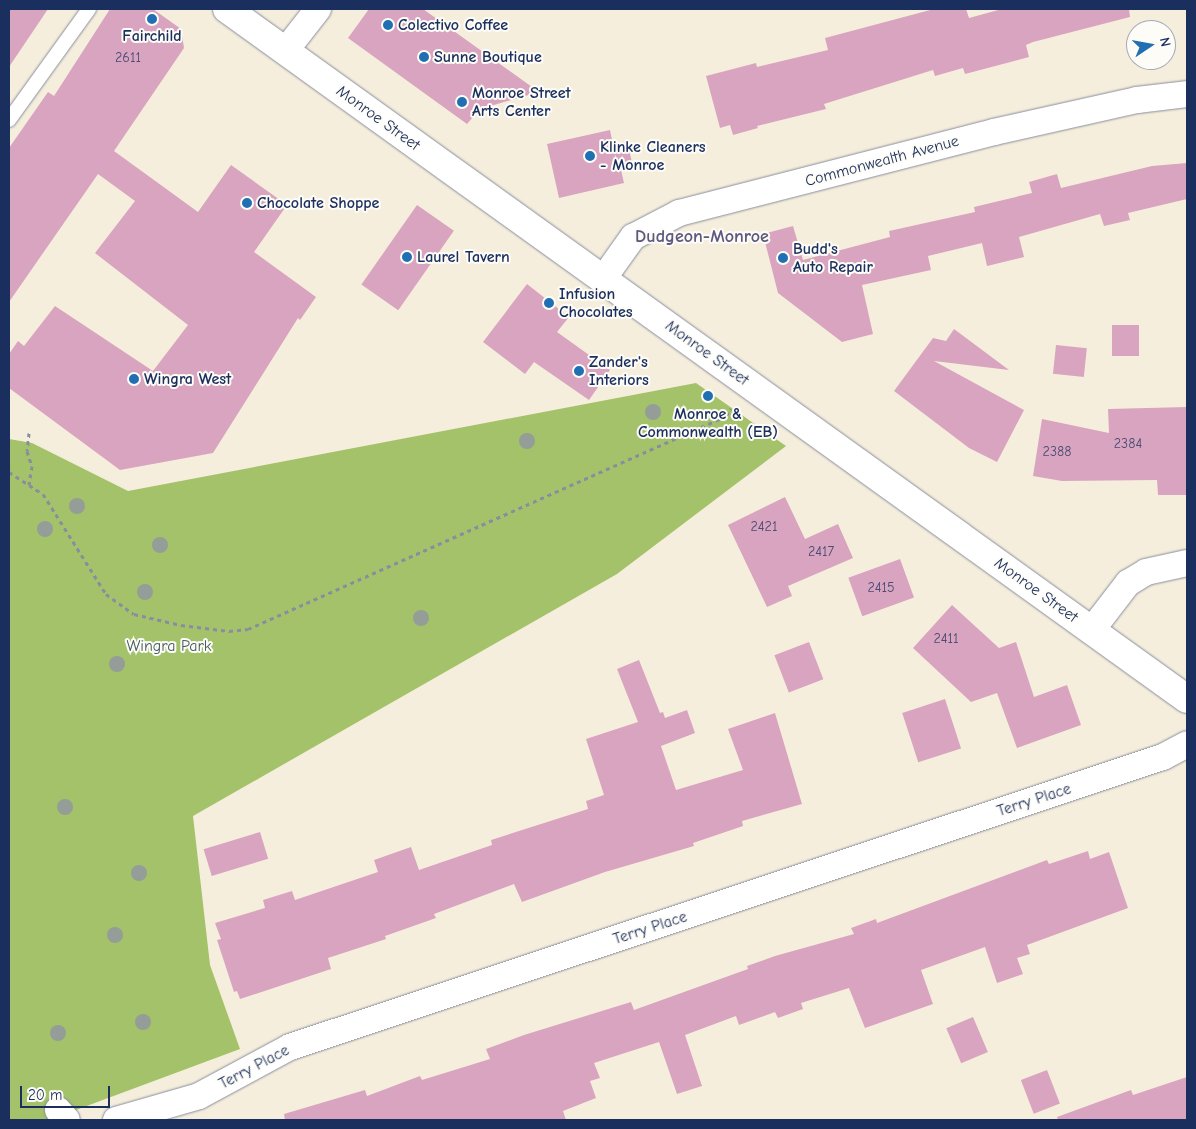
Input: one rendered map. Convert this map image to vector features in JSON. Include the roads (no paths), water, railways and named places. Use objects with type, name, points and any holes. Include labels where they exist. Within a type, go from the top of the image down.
[{"type":"main road","name":"Monroe Street","points":[[226,9],[286,50],[1187,699]]},
{"type":"street","points":[[286,50],[318,9]]},
{"type":"street","name":"Commonwealth Avenue","points":[[603,279],[633,237],[655,222],[679,213],[994,132],[1137,100],[1187,94]]},
{"type":"street","points":[[1091,631],[1128,583],[1146,572],[1187,562]]},
{"type":"street","name":"Terry Place","points":[[116,1120],[199,1096],[290,1047],[1163,757],[1187,744]]},
{"type":"lane","points":[[9,120],[89,9]]},
{"type":"place","name":"Fairchild","points":[[152,19]]},
{"type":"place","name":"Colectivo Coffee","points":[[388,25]]},
{"type":"place","name":"Sunne Boutique","points":[[424,57]]},
{"type":"place","name":"Monroe Street Arts Center","points":[[462,102]]},
{"type":"place","name":"Klinke Cleaners - Monroe","points":[[590,156]]},
{"type":"place","name":"Chocolate Shoppe","points":[[247,203]]},
{"type":"place","name":"Laurel Tavern","points":[[407,257]]},
{"type":"place","name":"Budd's Auto Repair","points":[[783,258]]},
{"type":"place","name":"Infusion Chocolates","points":[[549,303]]},
{"type":"place","name":"Zander's Interiors","points":[[579,371]]},
{"type":"place","name":"Wingra West","points":[[134,379]]},
{"type":"place","name":"Monroe & Commonwealth (EB)","points":[[708,396]]},
{"type":"district","name":"Dudgeon-Monroe","points":[[702,237]]},
{"type":"park label","name":"Wingra Park","points":[[169,646]]}]
